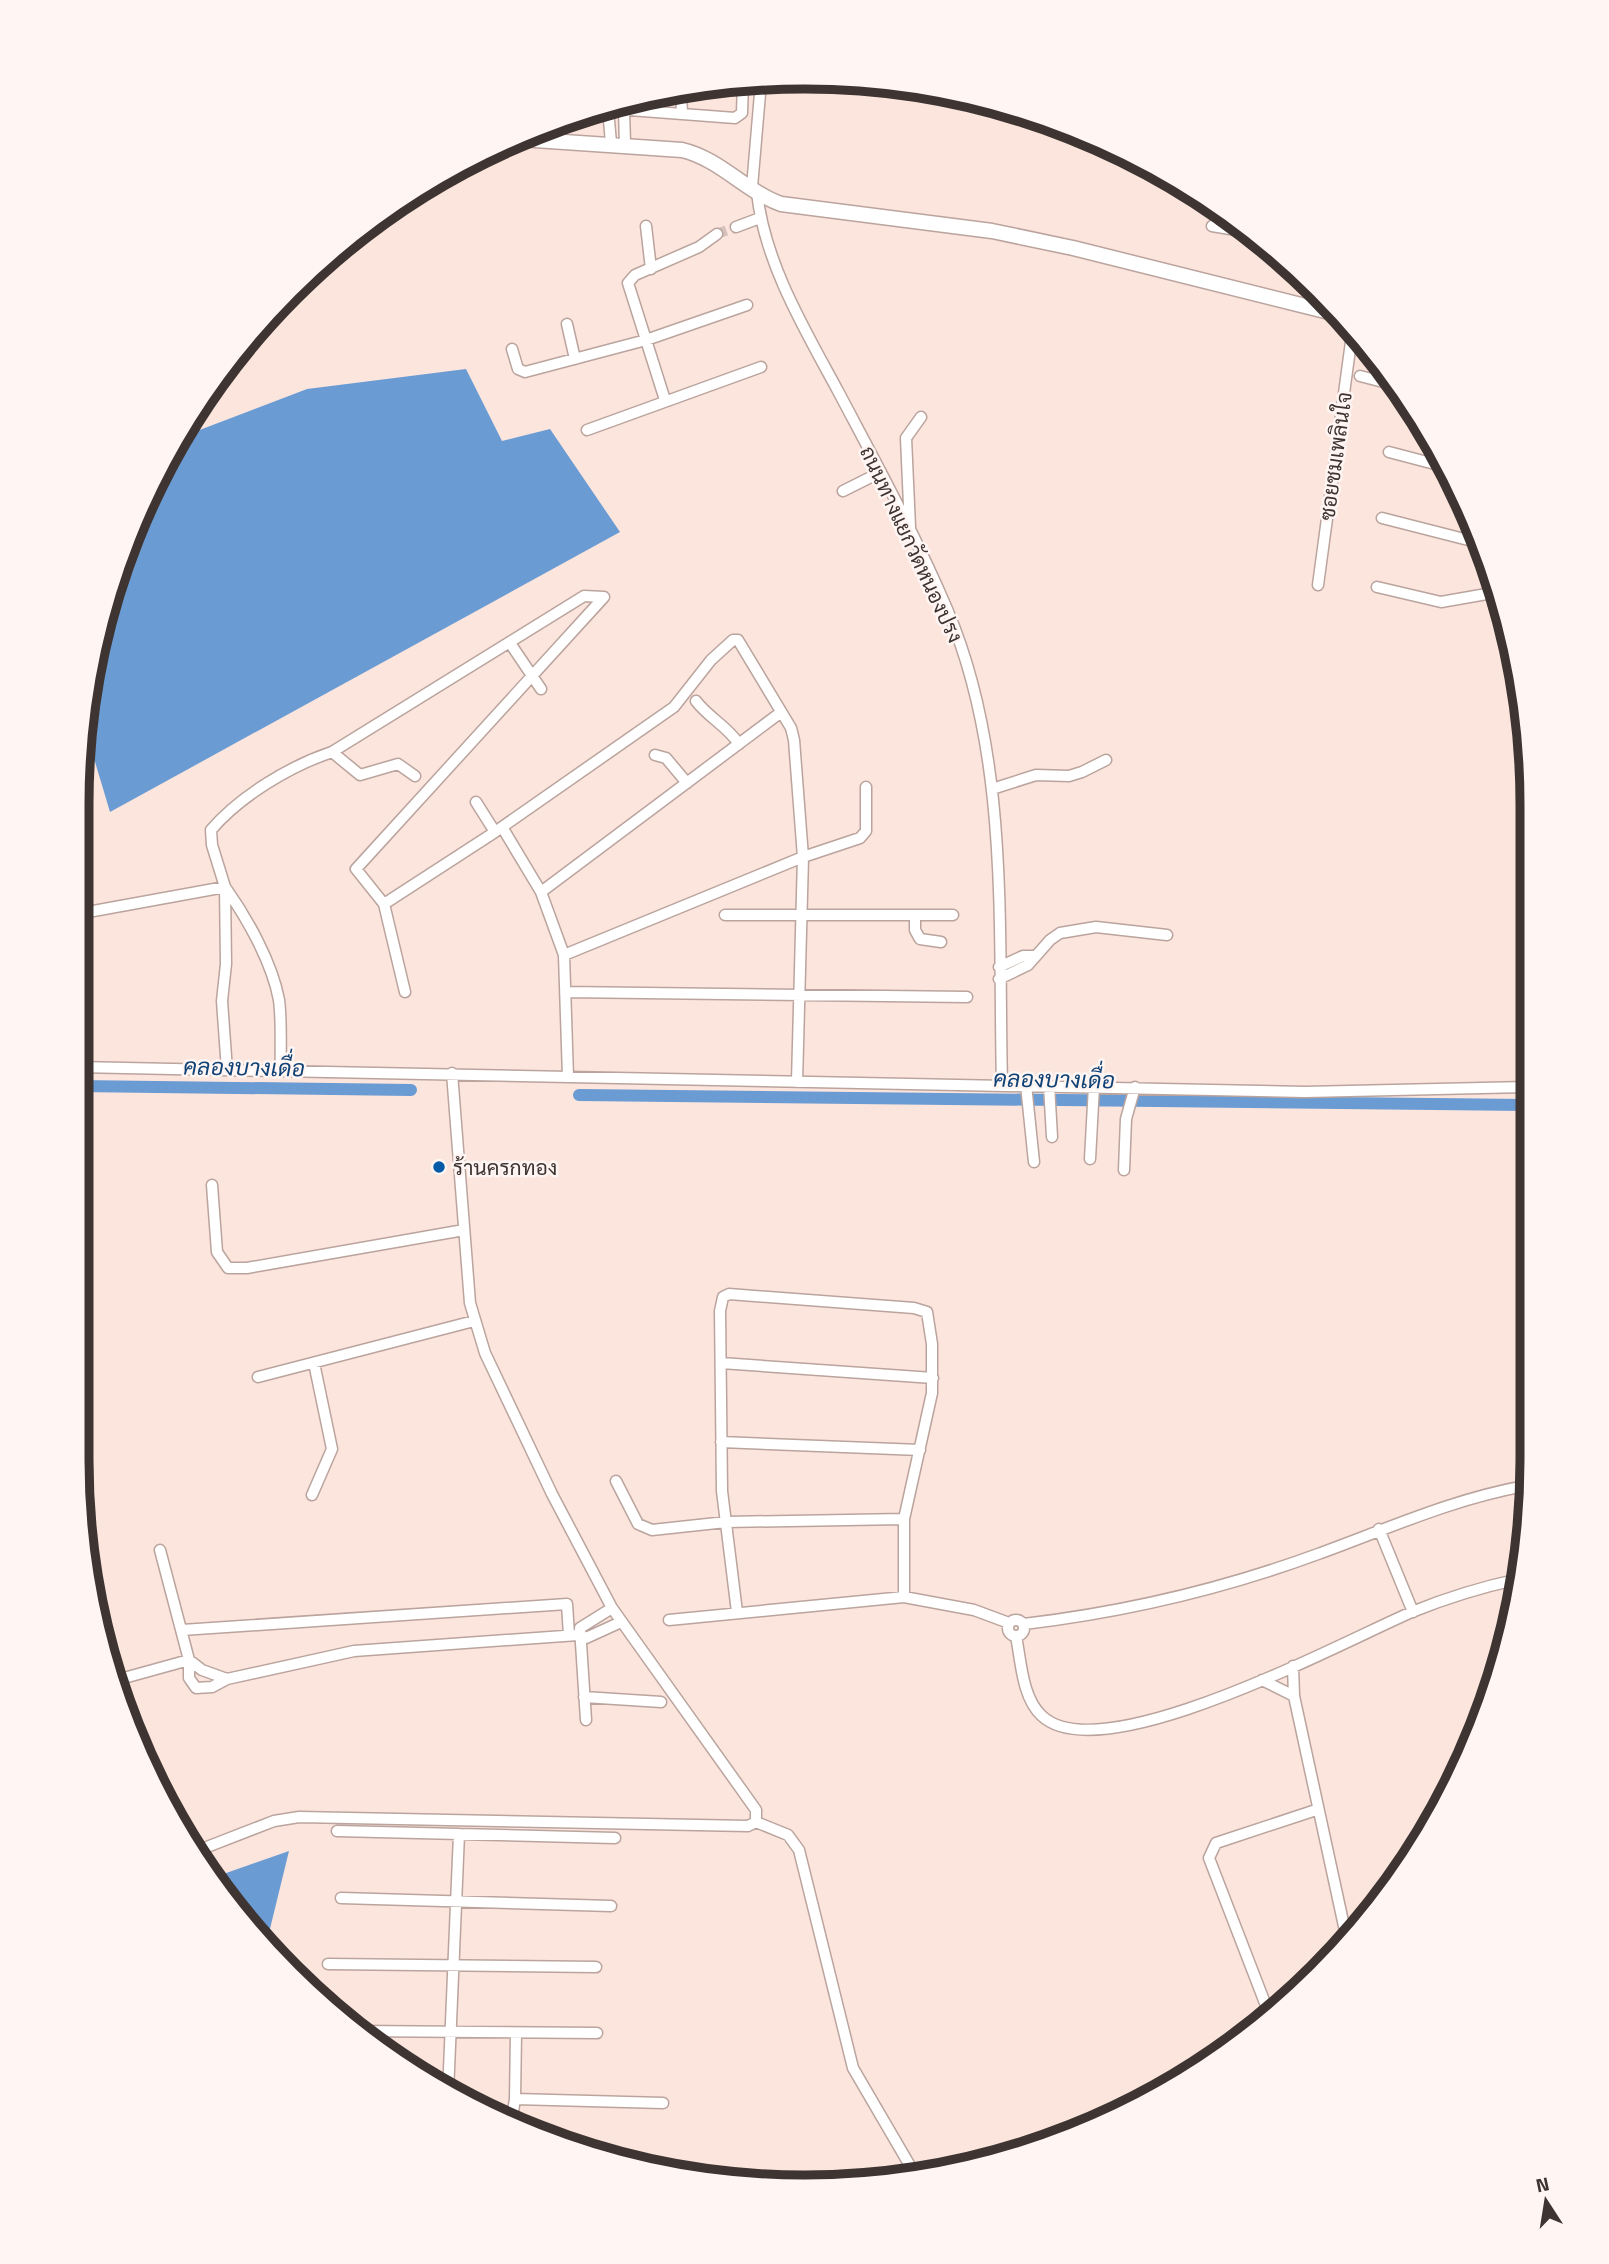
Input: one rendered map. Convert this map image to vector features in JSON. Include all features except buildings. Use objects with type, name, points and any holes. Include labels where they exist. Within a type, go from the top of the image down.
[{"type":"street","name":"ถนนทางแยกวัดหนองปรง","points":[[760,91],[754,189],[755,219],[876,475],[910,530],[948,610],[963,652],[978,710],[992,789],[1002,1084]]},
{"type":"street","points":[[636,110],[739,117],[742,92]]},
{"type":"street","points":[[681,100],[682,114]]},
{"type":"street","points":[[615,115],[618,143]]},
{"type":"street","points":[[615,115],[618,143]]},
{"type":"street","points":[[544,139],[618,143],[696,153],[781,204],[992,231],[1320,310]]},
{"type":"street","points":[[737,226],[755,219]]},
{"type":"street","points":[[646,226],[651,269]]},
{"type":"street","points":[[1212,226],[1228,229]]},
{"type":"street","points":[[665,400],[628,287],[631,278],[699,247],[717,234]]},
{"type":"street","points":[[512,349],[521,372],[646,340],[747,305]]},
{"type":"street","points":[[567,324],[575,359]]},
{"type":"street","name":"ซอยชมเพลินใจ","points":[[1318,585],[1351,344]]},
{"type":"street","points":[[587,430],[761,367]]},
{"type":"street","points":[[1360,376],[1381,381]]},
{"type":"street","points":[[910,530],[906,438],[921,417]]},
{"type":"street","points":[[1389,452],[1433,464]]},
{"type":"street","points":[[844,491],[876,475]]},
{"type":"street","points":[[1382,518],[1469,541]]},
{"type":"street","points":[[1377,587],[1441,601],[1488,594]]},
{"type":"street","points":[[226,1070],[222,1001],[226,964],[225,887],[212,845],[211,830],[267,784],[316,757],[332,752],[584,596],[604,597],[356,869],[384,904],[405,992]]},
{"type":"street","points":[[384,904],[499,830],[674,706],[705,668],[733,640],[742,644],[791,728],[794,740],[803,857],[797,1082]]},
{"type":"street","points":[[510,643],[541,689]]},
{"type":"street","points":[[696,701],[709,716],[730,730],[739,744]]},
{"type":"street","points":[[541,892],[780,713]]},
{"type":"street","points":[[332,752],[360,775],[398,764],[415,776]]},
{"type":"street","points":[[655,755],[666,758],[687,783]]},
{"type":"street","points":[[992,789],[1036,775],[1069,776],[1106,760]]},
{"type":"street","points":[[564,955],[803,857],[860,838],[866,831],[866,787]]},
{"type":"street","points":[[476,802],[499,830],[541,892],[564,955],[568,1077]]},
{"type":"street","points":[[89,912],[225,887]]},
{"type":"street","points":[[225,887],[238,906],[273,979],[280,1009],[281,1071]]},
{"type":"street","points":[[725,915],[953,915]]},
{"type":"street","points":[[915,915],[915,930],[920,939],[941,943]]},
{"type":"street","points":[[999,973],[1023,956],[1034,956],[1060,933],[1096,927],[1167,935]]},
{"type":"street","points":[[565,992],[967,997]]},
{"type":"street","points":[[89,1067],[1002,1084],[1027,1094],[1094,1095],[1520,1087]]},
{"type":"street","points":[[452,1073],[474,1321],[485,1353],[552,1494],[612,1608],[756,1810],[757,1822]]},
{"type":"street","points":[[1049,1093],[1052,1137]]},
{"type":"street","points":[[1027,1094],[1034,1162]]},
{"type":"street","points":[[1090,1159],[1094,1095]]},
{"type":"street","points":[[1124,1170],[1126,1119],[1133,1095]]},
{"type":"street","points":[[212,1185],[217,1252],[228,1268],[247,1268],[464,1230]]},
{"type":"street","points":[[737,1612],[726,1522],[721,1441],[720,1302],[729,1294],[923,1310],[930,1319],[933,1378],[904,1519],[904,1597]]},
{"type":"street","points":[[258,1377],[474,1321]]},
{"type":"street","points":[[312,1494],[332,1449],[314,1363]]},
{"type":"street","points":[[721,1363],[933,1378]]},
{"type":"street","points":[[721,1441],[920,1450]]},
{"type":"street","points":[[616,1481],[638,1524],[645,1528],[726,1522],[904,1519]]},
{"type":"street","points":[[1009,1623],[1014,1620],[1024,1624],[1096,1614],[1193,1594],[1318,1554],[1454,1503],[1519,1488]]},
{"type":"street","points":[[1379,1529],[1413,1612]]},
{"type":"street","points":[[160,1550],[189,1660],[189,1678],[196,1688],[212,1687],[227,1679],[355,1651],[574,1635],[586,1638],[621,1622]]},
{"type":"street","points":[[1016,1636],[1026,1685],[1042,1716],[1072,1730],[1088,1731],[1135,1724],[1174,1714],[1262,1680],[1413,1612],[1509,1582]]},
{"type":"street","points":[[669,1620],[904,1597],[974,1610],[1009,1623]]},
{"type":"street","points":[[181,1630],[567,1604],[586,1720]]},
{"type":"street","points":[[574,1635],[586,1622],[612,1608]]},
{"type":"street","points":[[1009,1623],[1011,1634],[1016,1636]]},
{"type":"street","points":[[1016,1636],[1025,1630],[1024,1624]]},
{"type":"street","points":[[189,1660],[202,1670],[227,1679]]},
{"type":"street","points":[[124,1678],[189,1660]]},
{"type":"street","points":[[1293,1666],[1294,1696],[1316,1810],[1344,1928]]},
{"type":"street","points":[[1262,1680],[1294,1696]]},
{"type":"street","points":[[584,1697],[661,1702]]},
{"type":"street","points":[[1266,2005],[1209,1858],[1210,1850],[1216,1843],[1316,1810]]},
{"type":"street","points":[[204,1848],[274,1821],[299,1817],[549,1824],[748,1826],[757,1822],[788,1835],[799,1850],[853,2068],[911,2167]]},
{"type":"street","points":[[337,1831],[615,1838]]},
{"type":"street","points":[[449,2080],[459,1834]]},
{"type":"street","points":[[341,1898],[611,1906]]},
{"type":"street","points":[[328,1964],[596,1967]]},
{"type":"street","points":[[375,2031],[597,2033]]},
{"type":"street","points":[[513,2112],[516,2034]]},
{"type":"street","points":[[515,2099],[663,2103]]},
{"type":"water","points":[[466,369],[502,441],[550,429],[620,532],[110,812],[92,751],[95,711],[103,665],[127,575],[163,488],[194,432],[307,389]]},
{"type":"water","points":[[289,1851],[269,1933],[237,1895],[222,1874]]},
{"type":"waterway","name":"คลองบางเดื่อ","points":[[89,1086],[411,1090]]},
{"type":"waterway","name":"คลองบางเดื่อ","points":[[579,1095],[1520,1105]]},
{"type":"tunnel","points":[[717,234],[736,227]]},
{"type":"place","name":"ร้านครกทอง","points":[[439,1167]]}]
